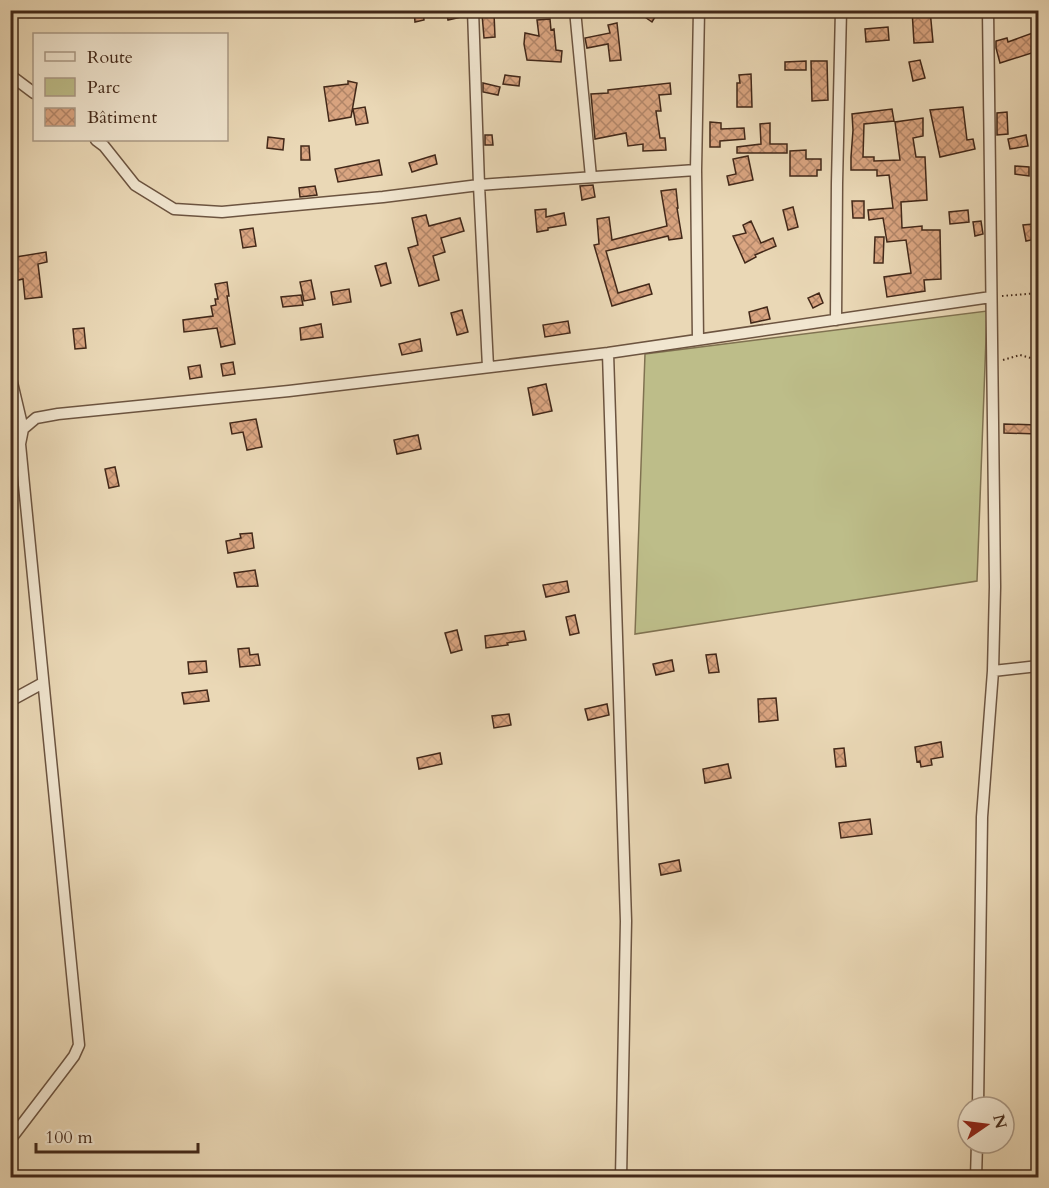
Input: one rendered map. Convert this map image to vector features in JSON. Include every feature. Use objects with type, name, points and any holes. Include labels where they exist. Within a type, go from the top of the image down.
[{"type":"street","points":[[473,10],[478,185],[488,367]]},
{"type":"street","points":[[575,10],[591,177]]},
{"type":"street","points":[[698,340],[696,170],[699,10]]},
{"type":"street","points":[[836,320],[841,10]]},
{"type":"street","points":[[978,1095],[982,817],[993,671],[995,587],[988,10]]},
{"type":"street","points":[[10,75],[33,92]]},
{"type":"street","points":[[97,141],[104,146],[135,185],[174,209],[222,212],[383,197],[478,185],[696,170]]},
{"type":"street","points":[[23,429],[36,418],[69,413],[289,391],[608,353],[991,297]]},
{"type":"street","points":[[608,353],[626,921],[621,1178]]},
{"type":"street","points":[[10,374],[23,429],[20,444],[79,1045],[70,1062],[10,1140]]},
{"type":"street","points":[[993,671],[1038,666]]},
{"type":"street","points":[[10,701],[43,683]]},
{"type":"street","points":[[976,1178],[977,1155]]},
{"type":"path","points":[[991,297],[1038,293]]},
{"type":"path","points":[[992,363],[1020,355],[1038,360]]},
{"type":"green space","points":[[987,311],[977,581],[635,634],[645,354]]},
{"type":"building","points":[[414,10],[423,10],[424,20],[415,22]]},
{"type":"building","points":[[446,10],[466,10],[466,16],[448,20]]},
{"type":"building","points":[[635,10],[652,10],[657,14],[652,22]]},
{"type":"building","points":[[912,10],[930,10],[933,42],[914,43]]},
{"type":"building","points":[[494,13],[495,37],[484,38],[482,14]]},
{"type":"building","points":[[550,19],[551,30],[554,29],[556,50],[562,51],[561,62],[527,60],[524,44],[525,33],[539,36],[537,20]]},
{"type":"building","points":[[617,23],[621,60],[610,61],[608,44],[587,48],[585,38],[610,33],[608,25]]},
{"type":"building","points":[[888,27],[889,40],[866,42],[865,29]]},
{"type":"building","points":[[1038,31],[1038,51],[1000,63],[996,41],[1007,38],[1008,42]]},
{"type":"building","points":[[920,60],[925,78],[913,81],[909,62]]},
{"type":"building","points":[[806,61],[806,70],[785,70],[785,62]]},
{"type":"building","points":[[811,61],[827,61],[828,100],[812,101]]},
{"type":"building","points":[[751,74],[752,107],[737,107],[739,75]]},
{"type":"building","points":[[505,75],[520,77],[519,86],[503,84]]},
{"type":"building","points":[[348,81],[357,83],[351,117],[329,121],[324,87],[348,84]]},
{"type":"building","points":[[483,83],[500,87],[498,95],[483,92]]},
{"type":"building","points":[[670,83],[671,94],[659,95],[661,111],[656,111],[660,138],[665,138],[666,150],[643,151],[643,144],[628,146],[626,133],[595,139],[591,94]]},
{"type":"building","points":[[365,107],[368,123],[356,125],[353,109]]},
{"type":"building","points":[[963,107],[967,140],[973,139],[975,149],[940,157],[930,110]]},
{"type":"building","points":[[892,109],[894,121],[864,124],[863,157],[874,157],[874,161],[900,160],[895,122],[923,118],[923,136],[913,138],[916,157],[925,157],[927,200],[901,202],[902,228],[922,226],[922,230],[940,230],[941,279],[924,280],[925,291],[887,297],[884,277],[911,273],[906,240],[887,242],[883,218],[869,220],[868,210],[893,208],[889,175],[877,176],[877,170],[851,170],[852,114]]},
{"type":"building","points":[[1007,112],[1008,134],[997,135],[997,113]]},
{"type":"building","points":[[710,122],[721,123],[721,129],[744,128],[745,139],[720,141],[720,147],[710,147]]},
{"type":"building","points":[[770,123],[770,144],[787,144],[787,153],[737,153],[737,147],[761,144],[760,124]]},
{"type":"building","points":[[485,135],[492,135],[493,145],[485,145]]},
{"type":"building","points":[[1026,135],[1028,146],[1010,149],[1008,139]]},
{"type":"building","points":[[268,137],[284,139],[283,150],[267,148]]},
{"type":"building","points":[[301,146],[309,146],[310,160],[301,160]]},
{"type":"building","points":[[806,150],[806,159],[821,159],[821,170],[817,170],[817,176],[790,176],[790,151]]},
{"type":"building","points":[[435,155],[437,164],[412,172],[409,163]]},
{"type":"building","points":[[748,156],[753,180],[729,185],[727,176],[736,174],[733,159]]},
{"type":"building","points":[[379,160],[382,175],[338,182],[335,169]]},
{"type":"building","points":[[1015,166],[1029,167],[1029,176],[1015,174]]},
{"type":"building","points":[[593,185],[595,197],[582,200],[580,186]]},
{"type":"building","points":[[315,186],[317,195],[300,197],[299,188]]},
{"type":"building","points":[[676,189],[682,238],[669,240],[668,236],[606,251],[618,293],[649,284],[652,294],[612,306],[594,245],[599,244],[597,219],[609,217],[612,240],[667,226],[661,191]]},
{"type":"building","points":[[852,201],[864,201],[864,218],[853,218]]},
{"type":"building","points":[[793,207],[798,227],[788,230],[783,210]]},
{"type":"building","points":[[546,209],[546,217],[564,213],[566,225],[537,232],[535,210]]},
{"type":"building","points":[[968,210],[969,222],[950,224],[949,212]]},
{"type":"building","points":[[426,215],[429,226],[460,218],[464,231],[441,238],[445,252],[433,256],[439,280],[419,286],[408,248],[418,245],[412,218]]},
{"type":"building","points":[[751,221],[761,243],[773,238],[776,246],[755,255],[756,257],[745,263],[733,236],[746,233],[743,225]]},
{"type":"building","points":[[981,221],[983,234],[975,236],[973,222]]},
{"type":"building","points":[[1033,224],[1036,239],[1026,241],[1023,225]]},
{"type":"building","points":[[253,228],[256,246],[243,248],[240,230]]},
{"type":"building","points":[[875,237],[884,237],[883,263],[874,263]]},
{"type":"building","points":[[46,252],[47,262],[38,264],[42,297],[25,299],[23,279],[10,282],[10,258]]},
{"type":"building","points":[[386,263],[391,283],[381,286],[375,266]]},
{"type":"building","points":[[311,280],[315,299],[304,301],[300,282]]},
{"type":"building","points":[[227,282],[235,344],[221,347],[217,328],[184,332],[183,320],[213,316],[211,306],[216,305],[215,299],[218,299],[215,284]]},
{"type":"building","points":[[349,289],[351,302],[333,305],[331,292]]},
{"type":"building","points":[[819,293],[823,303],[813,308],[808,298]]},
{"type":"building","points":[[301,295],[303,305],[283,307],[281,297]]},
{"type":"building","points":[[767,307],[770,319],[751,323],[749,312]]},
{"type":"building","points":[[462,310],[468,332],[457,335],[451,313]]},
{"type":"building","points":[[568,321],[570,333],[545,337],[543,325]]},
{"type":"building","points":[[321,324],[323,337],[301,340],[300,328]]},
{"type":"building","points":[[84,328],[86,348],[75,349],[73,329]]},
{"type":"building","points":[[420,339],[422,351],[402,355],[399,344]]},
{"type":"building","points":[[233,362],[235,374],[223,376],[221,364]]},
{"type":"building","points":[[200,365],[202,377],[190,379],[188,367]]},
{"type":"building","points":[[546,384],[552,411],[533,415],[528,388]]},
{"type":"building","points":[[256,419],[262,447],[247,450],[243,432],[232,434],[230,423]]},
{"type":"building","points":[[1004,424],[1038,425],[1038,434],[1004,433]]},
{"type":"building","points":[[418,435],[421,449],[397,454],[394,440]]},
{"type":"building","points":[[115,467],[119,486],[109,488],[105,469]]},
{"type":"building","points":[[252,533],[254,548],[228,553],[226,541],[241,538],[240,534]]},
{"type":"building","points":[[255,570],[258,586],[237,587],[234,573]]},
{"type":"building","points":[[567,581],[569,592],[546,597],[543,585]]},
{"type":"building","points":[[575,615],[579,633],[570,635],[566,617]]},
{"type":"building","points":[[457,630],[462,650],[451,653],[445,633]]},
{"type":"building","points":[[524,631],[526,640],[486,648],[485,636]]},
{"type":"building","points":[[249,648],[250,655],[258,654],[260,665],[240,667],[238,649]]},
{"type":"building","points":[[716,654],[719,672],[709,673],[706,655]]},
{"type":"building","points":[[672,660],[674,671],[656,675],[653,664]]},
{"type":"building","points":[[206,661],[207,672],[189,674],[188,662]]},
{"type":"building","points":[[207,690],[209,701],[184,704],[182,693]]},
{"type":"building","points":[[776,698],[778,720],[759,722],[758,699]]},
{"type":"building","points":[[607,704],[609,715],[588,720],[585,709]]},
{"type":"building","points":[[509,714],[511,725],[494,728],[492,716]]},
{"type":"building","points":[[941,742],[943,757],[931,759],[932,765],[921,767],[920,761],[917,762],[915,747]]},
{"type":"building","points":[[844,748],[846,766],[836,767],[834,749]]},
{"type":"building","points":[[440,753],[442,764],[419,769],[417,758]]},
{"type":"building","points":[[728,764],[731,778],[705,783],[703,769]]},
{"type":"building","points":[[870,819],[872,834],[841,838],[839,823]]},
{"type":"building","points":[[679,860],[681,871],[661,875],[659,864]]}]
